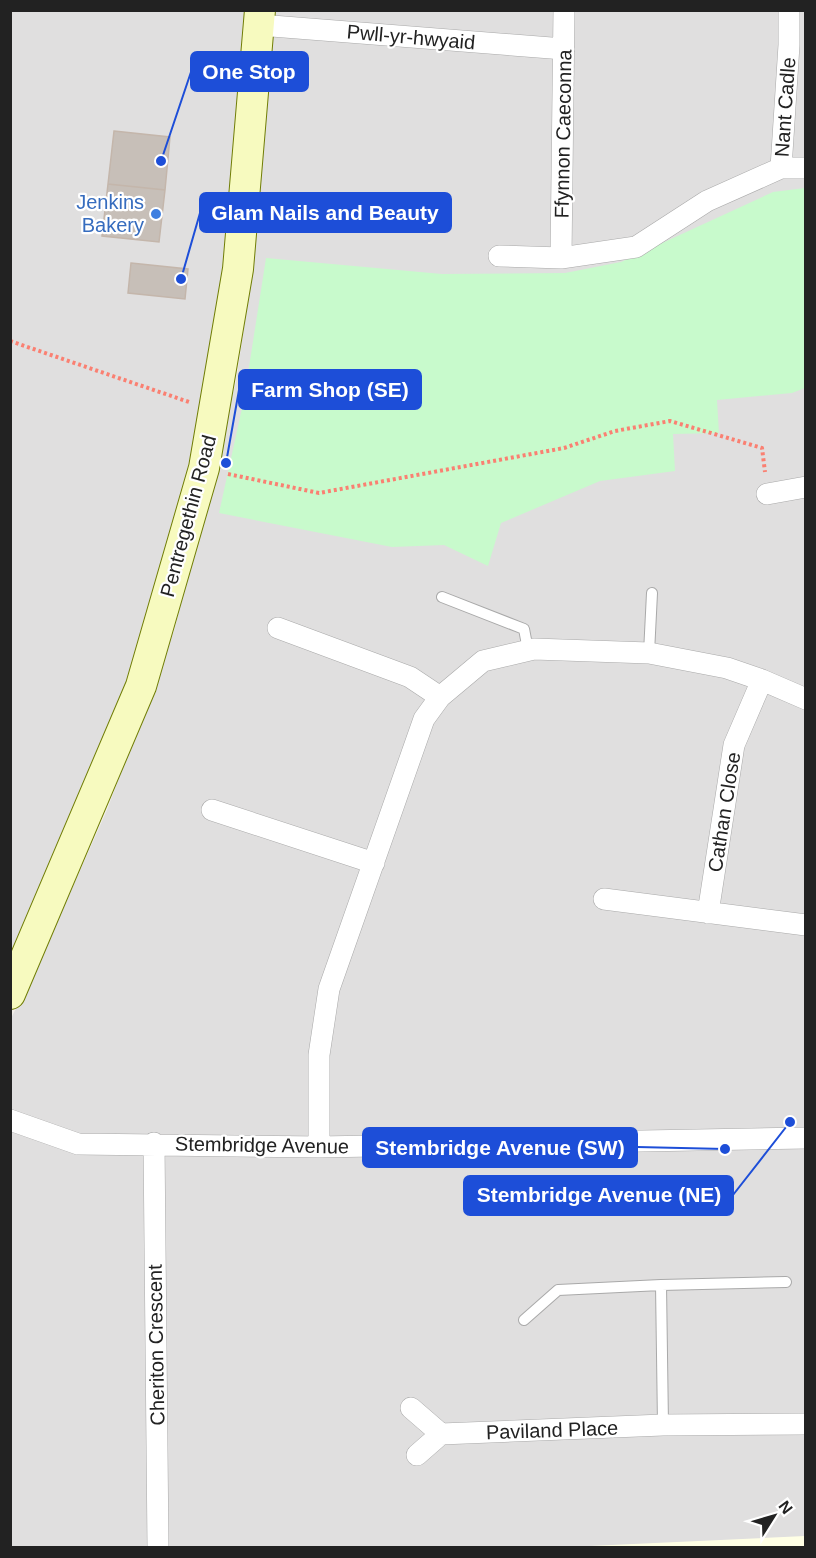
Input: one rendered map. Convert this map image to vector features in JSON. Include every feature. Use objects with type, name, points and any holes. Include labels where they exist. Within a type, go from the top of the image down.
[{"type":"street","name":"Ffynnon Caeconna","points":[[561,258],[564,10]]},
{"type":"street","name":"Nant Cadle","points":[[781,168],[789,10]]},
{"type":"street","name":"Pwll-yr-hwyaid","points":[[260,18],[564,49]]},
{"type":"street","name":"Pentregethin Road","points":[[10,994],[141,687],[204,468],[238,269],[260,18]]},
{"type":"street","points":[[499,256],[561,258],[636,247],[707,201],[781,168],[806,168]]},
{"type":"street","points":[[767,494],[806,487]]},
{"type":"street","points":[[278,628],[410,677],[440,697]]},
{"type":"street","points":[[319,1147],[319,1055],[329,989],[424,719],[440,697],[483,661],[534,649],[649,653],[727,668],[806,699]]},
{"type":"street","name":"Cathan Close","points":[[708,913],[734,746],[762,680]]},
{"type":"street","points":[[212,810],[374,862]]},
{"type":"street","points":[[604,899],[806,925]]},
{"type":"street","name":"Stembridge Avenue","points":[[10,1120],[78,1144],[154,1143],[319,1147],[806,1138]]},
{"type":"street","name":"Cheriton Crescent","points":[[154,1143],[158,1548]]},
{"type":"street","points":[[411,1408],[441,1434],[417,1455]]},
{"type":"street","name":"Paviland Place","points":[[441,1434],[663,1425],[806,1424]]},
{"type":"lane","points":[[649,653],[652,593]]},
{"type":"lane","points":[[442,597],[524,629],[528,650]]},
{"type":"lane","points":[[524,1320],[558,1290],[786,1282]]},
{"type":"lane","points":[[661,1285],[663,1425]]},
{"type":"path","points":[[10,341],[215,411]]},
{"type":"path","points":[[204,468],[319,494],[564,448],[615,431],[670,421],[762,448],[767,494]]},
{"type":"shaded area","points":[[11,11],[247,11],[222,307],[179,508],[132,675],[67,835],[11,952]]},
{"type":"shaded area","points":[[272,11],[805,11],[805,1547],[11,1547],[10,1020],[34,974],[107,810],[174,631],[236,381],[253,268]]},
{"type":"shaded area","points":[[805,1536],[805,1547],[568,1547]]},
{"type":"green space","points":[[805,188],[805,388],[792,393],[717,400],[719,433],[673,434],[675,471],[600,481],[501,523],[488,566],[444,545],[392,547],[219,513],[244,399],[266,258],[442,274],[565,273],[621,262],[773,192]]},
{"type":"building","points":[[114,131],[170,137],[165,190],[108,184]]},
{"type":"building","points":[[108,184],[165,190],[159,242],[102,236]]},
{"type":"building","points":[[131,263],[188,269],[185,299],[128,293]]},
{"type":"place","name":"One Stop","points":[[161,161]]},
{"type":"place","name":"Jenkins Bakery","points":[[156,214]]},
{"type":"place","name":"Glam Nails and Beauty","points":[[181,279]]},
{"type":"place","name":"Farm Shop (SE)","points":[[226,463]]},
{"type":"place","name":"Stembridge Avenue (NE)","points":[[790,1122]]},
{"type":"place","name":"Stembridge Avenue (SW)","points":[[725,1149]]}]
